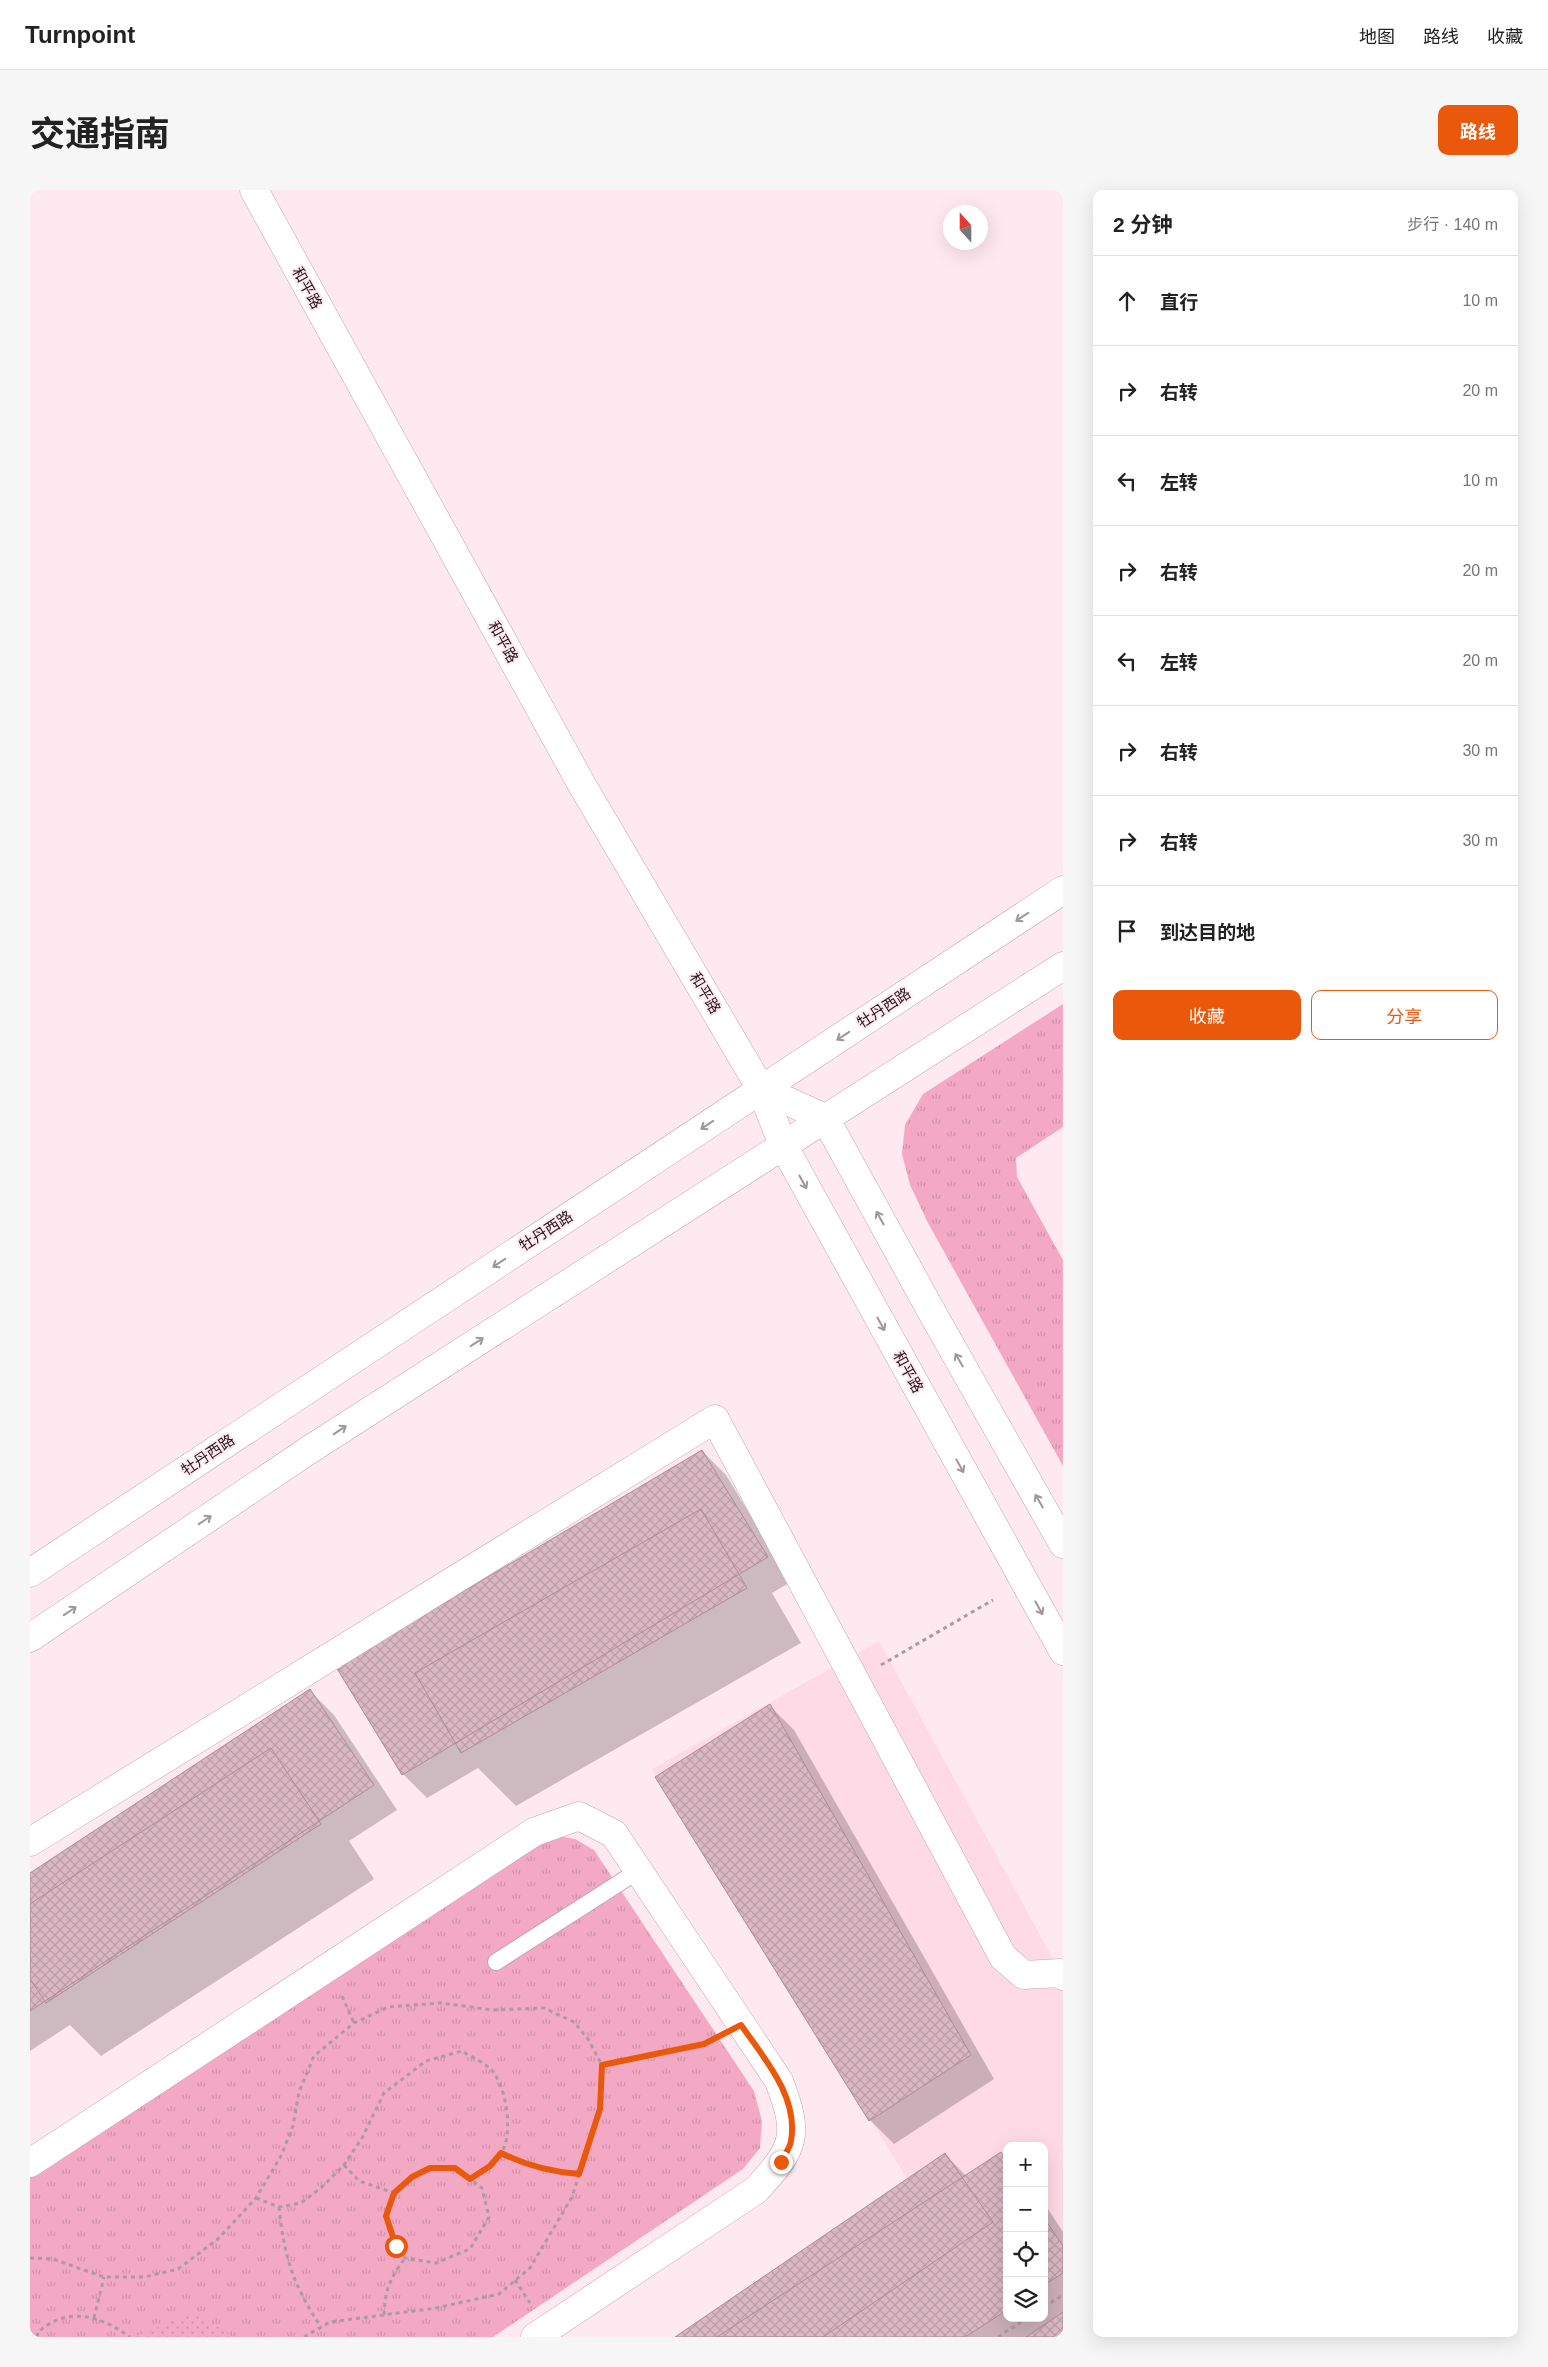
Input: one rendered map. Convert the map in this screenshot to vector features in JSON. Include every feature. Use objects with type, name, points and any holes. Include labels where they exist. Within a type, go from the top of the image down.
[{"type":"street","name":"和平路","points":[[254,190],[582,785],[761,1090],[783,1145],[1063,1651]]},
{"type":"street","name":"牡丹西路","points":[[30,1573],[1063,890]]},
{"type":"street","points":[[30,1638],[309,1450],[1063,966]]},
{"type":"street","points":[[761,1090],[825,1118],[1063,1544]]},
{"type":"street","points":[[30,1842],[715,1419],[1003,1957],[1024,1975],[1060,1974],[1063,1976]]},
{"type":"street","points":[[30,2163],[534,1832],[579,1816],[614,1834],[779,2081],[790,2110],[791,2141],[781,2162],[756,2190],[535,2337]]},
{"type":"lane","points":[[496,1962],[638,1871]]},
{"type":"path","points":[[855,1680],[993,1600]]},
{"type":"path","points":[[30,2258],[53,2259],[104,2277],[144,2277],[178,2269],[218,2239],[256,2198],[281,2156],[290,2134],[299,2092],[314,2056],[354,2023],[388,2007],[441,2003],[493,2010],[544,2008],[574,2022],[588,2039],[602,2065],[600,2109],[572,2197],[530,2268],[499,2294],[436,2308],[330,2322],[304,2337]]},
{"type":"path","points":[[602,2065],[704,2044],[741,2025]]},
{"type":"path","points":[[256,2198],[279,2207],[301,2203],[322,2187],[344,2165],[362,2138],[384,2093],[426,2060],[462,2051],[493,2072],[506,2100],[507,2137],[501,2153],[490,2166],[470,2179]]},
{"type":"path","points":[[501,2153],[523,2164],[553,2173],[579,2174]]},
{"type":"path","points":[[344,2165],[359,2181],[394,2193]]},
{"type":"path","points":[[430,2168],[455,2168],[470,2179],[482,2188],[489,2217],[470,2249],[436,2263],[405,2258],[396,2246],[386,2216],[394,2193],[412,2177],[430,2168]]},
{"type":"path","points":[[279,2207],[282,2241],[291,2274],[305,2302],[321,2327]]},
{"type":"path","points":[[384,2315],[384,2297],[390,2280],[405,2258]]},
{"type":"path","points":[[94,2318],[104,2277]]},
{"type":"path","points":[[1048,2304],[1063,2295]]},
{"type":"path","points":[[37,2337],[38,2332],[48,2323],[63,2317],[78,2316],[94,2318],[117,2328],[130,2337]]},
{"type":"path","points":[[998,2337],[1021,2322]]},
{"type":"shaded area","points":[[879,1641],[1063,1977],[1063,2337],[760,2337],[934,2222],[652,1769]]},
{"type":"green space","points":[[1063,1004],[1063,1127],[1016,1158],[1017,1177],[1063,1260],[1063,1466],[928,1223],[910,1185],[902,1154],[905,1125],[923,1094]]},
{"type":"green space","points":[[552,1835],[575,1839],[594,1850],[754,2091],[762,2121],[760,2148],[743,2169],[493,2337],[30,2337],[30,2177],[530,1845]]},
{"type":"green space","points":[[194,2315],[214,2324],[232,2337],[134,2337],[180,2318]]},
{"type":"building","points":[[702,1450],[768,1557],[402,1775],[336,1667]]},
{"type":"building","points":[[701,1509],[747,1588],[461,1753],[415,1673]]},
{"type":"building","points":[[310,1689],[374,1785],[30,2011],[30,1873]]},
{"type":"building","points":[[770,1704],[971,2055],[869,2121],[655,1777]]},
{"type":"building","points":[[271,1748],[321,1824],[46,2003],[30,1979],[30,1904]]},
{"type":"building","points":[[1001,2152],[1003,2155],[1003,2313],[965,2337],[717,2337]]},
{"type":"building","points":[[945,2153],[993,2222],[823,2337],[675,2337]]},
{"type":"building","points":[[1048,2224],[1063,2246],[1063,2273],[1048,2282]]},
{"type":"building","points":[[1063,2312],[1063,2337],[1026,2337]]},
{"type":"route","points":[[396,2246],[386,2216],[394,2193],[412,2177],[430,2168],[455,2168],[470,2179],[490,2166],[501,2153],[523,2164],[553,2173],[579,2174],[600,2109],[602,2065],[704,2044],[741,2025],[779,2081],[790,2110],[791,2141],[781,2162]]}]
